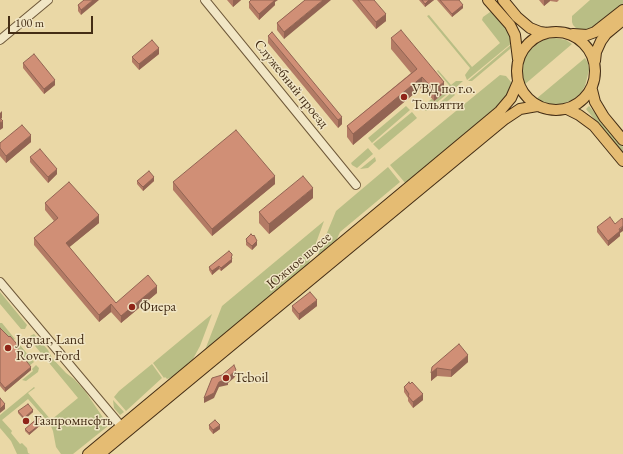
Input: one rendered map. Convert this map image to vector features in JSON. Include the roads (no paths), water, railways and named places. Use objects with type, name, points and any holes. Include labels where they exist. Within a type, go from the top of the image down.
[{"type":"main road","points":[[488,0],[510,25],[514,35],[518,59],[516,71],[518,82],[528,98],[537,106],[552,110],[567,109],[581,102],[592,90]]},
{"type":"main road","points":[[503,0],[517,17],[530,28],[540,32],[549,33],[562,32],[571,34],[587,34],[595,32],[623,10]]},
{"type":"main road","points":[[623,20],[606,34],[596,52],[592,90],[594,102],[623,140]]},
{"type":"main road","points":[[518,59],[526,46],[538,36],[549,33]]},
{"type":"main road","points":[[571,34],[586,45],[595,63]]},
{"type":"main road","name":"Южное шоссе","points":[[88,454],[500,111],[511,98],[518,82]]},
{"type":"main road","name":"Южное шоссе","points":[[100,454],[505,118],[520,109],[537,106]]},
{"type":"main road","points":[[567,109],[579,115],[594,126],[623,161]]},
{"type":"street","points":[[0,40],[48,0]]},
{"type":"street","name":"Служебный проезд","points":[[205,0],[356,185]]},
{"type":"street","points":[[0,282],[121,426]]},
{"type":"place","name":"УВД по г.о. Тольятти","points":[[404,97]]},
{"type":"place","name":"Фиера","points":[[132,307]]},
{"type":"place","name":"Jaguar, Land Rover, Ford","points":[[8,348]]},
{"type":"place","name":"Teboil","points":[[226,378]]},
{"type":"place","name":"Газпромнефть","points":[[26,421]]}]
